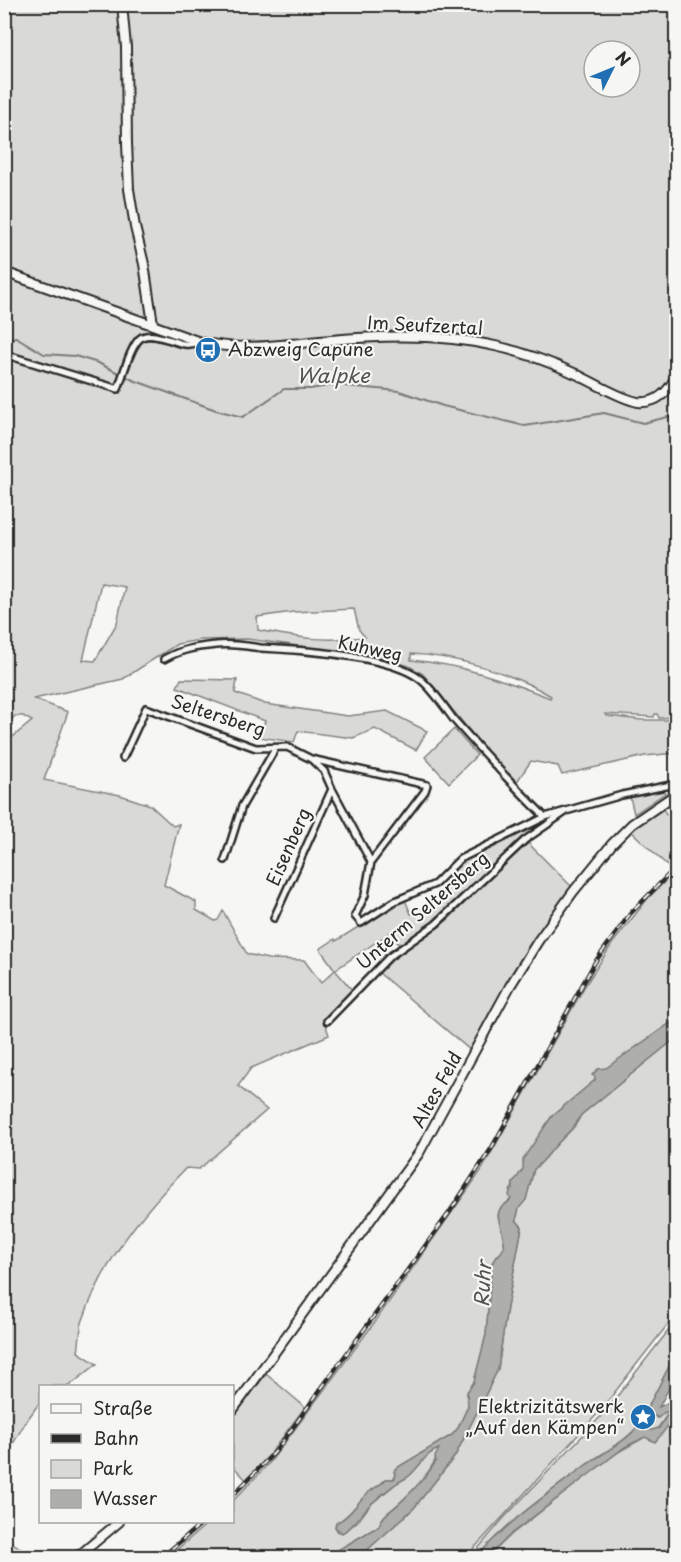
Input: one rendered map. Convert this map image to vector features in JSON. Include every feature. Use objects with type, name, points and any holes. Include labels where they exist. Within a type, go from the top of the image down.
[{"type":"main road","points":[[122,4],[126,47],[129,189],[153,324]]},
{"type":"main road","name":"Im Seufzertal","points":[[4,272],[200,342],[241,348],[400,336],[492,345],[526,354],[563,368],[637,402],[654,400],[662,396],[672,385],[676,376]]},
{"type":"main road","name":"Altes Feld","points":[[234,1408],[418,1153],[500,1004],[538,941],[612,844],[632,824],[676,795]]},
{"type":"main road","points":[[76,1557],[117,1523]]},
{"type":"street","points":[[4,354],[118,389],[133,346],[142,337],[150,335],[192,345],[200,342]]},
{"type":"street","name":"Kuhweg","points":[[164,659],[180,650],[219,644],[293,650],[393,665],[428,686],[510,783],[545,818]]},
{"type":"street","name":"Seltersberg","points":[[123,758],[146,708],[256,748],[287,747],[311,759],[324,771],[371,861]]},
{"type":"street","points":[[225,860],[242,806],[275,748]]},
{"type":"street","points":[[311,759],[427,784],[425,791],[371,861],[366,895],[355,916],[361,923],[395,901],[435,884],[460,859],[545,818],[622,795],[674,785],[676,795]]},
{"type":"street","name":"Eisenberg","points":[[274,918],[332,789]]},
{"type":"street","name":"Unterm Seltersberg","points":[[327,1021],[389,957],[436,924],[531,835],[572,809]]},
{"type":"green space","points":[[5,5],[676,5],[676,386],[670,399],[676,397],[676,717],[659,718],[657,714],[654,717],[605,714],[642,720],[676,720],[676,753],[645,756],[562,775],[558,766],[531,761],[516,783],[423,674],[409,666],[380,657],[247,639],[200,640],[177,644],[123,679],[34,699],[68,712],[44,780],[120,795],[150,805],[173,826],[179,824],[164,885],[196,902],[196,910],[215,921],[223,911],[247,954],[268,959],[304,960],[321,983],[335,970],[353,991],[324,1020],[329,1035],[251,1068],[238,1086],[267,1110],[199,1169],[186,1168],[126,1238],[91,1298],[80,1332],[78,1352],[97,1364],[70,1385],[39,1385],[39,1403],[5,1458]],"holes":[[[101,583],[125,587],[117,623],[95,661],[83,660]],[[354,609],[359,630],[365,637],[336,639],[286,635],[258,630],[257,617],[293,612]],[[411,654],[447,658],[484,667],[519,680],[551,696],[550,698],[482,674],[447,665],[411,660]],[[15,716],[23,716],[32,721],[9,740],[7,727]]]},
{"type":"green space","points":[[181,679],[237,680],[235,693],[265,704],[348,716],[387,711],[427,731],[416,750],[375,729],[353,738],[298,731],[294,742],[259,737],[265,721],[177,687]]},
{"type":"green space","points":[[454,729],[477,755],[449,783],[425,757]]},
{"type":"green space","points":[[664,789],[665,793],[634,814],[630,797]]},
{"type":"green space","points":[[662,807],[666,814],[676,813],[676,864],[671,869],[630,830]]},
{"type":"green space","points":[[548,820],[532,831],[440,919],[400,947],[391,932],[335,970],[320,949],[358,927],[366,925],[388,908],[405,900],[411,914],[431,906],[451,877],[449,872],[464,859]]},
{"type":"green space","points":[[526,841],[575,890],[507,984],[470,1050],[379,973],[393,959],[449,919],[480,886],[507,863]]},
{"type":"green space","points":[[676,871],[676,1019],[595,1077],[595,1080],[552,1116],[524,1159],[524,1169],[513,1183],[511,1199],[500,1209],[498,1215],[505,1246],[503,1252],[496,1256],[492,1263],[486,1335],[474,1382],[467,1392],[468,1406],[458,1428],[452,1435],[395,1469],[396,1475],[393,1479],[386,1479],[365,1496],[336,1523],[335,1527],[338,1532],[346,1531],[359,1520],[370,1505],[408,1477],[428,1453],[440,1448],[423,1480],[384,1517],[379,1526],[326,1557],[167,1558],[208,1523],[234,1523],[234,1500],[271,1461],[374,1323],[481,1171],[586,984],[612,944],[649,897]]},
{"type":"green space","points":[[676,1038],[676,1314],[600,1411],[466,1557],[358,1558],[414,1508],[455,1456],[498,1369],[522,1227],[516,1220],[519,1208],[526,1199],[534,1169],[574,1127],[581,1115]]},
{"type":"green space","points":[[676,1321],[676,1353],[646,1411],[657,1418],[669,1412],[651,1438],[676,1409],[676,1557],[488,1557],[512,1534],[613,1455],[642,1439],[651,1430],[638,1426],[620,1442],[529,1508],[477,1557],[470,1558],[503,1519],[604,1413]]},
{"type":"green space","points":[[266,1374],[305,1407],[270,1454],[246,1480],[234,1467],[234,1417]]},
{"type":"green space","points":[[5,1537],[32,1557],[5,1557]]},
{"type":"water","points":[[676,1019],[676,1038],[581,1115],[572,1129],[534,1169],[526,1200],[519,1208],[516,1220],[522,1227],[498,1369],[455,1456],[414,1508],[364,1553],[358,1557],[326,1557],[379,1526],[385,1516],[429,1472],[436,1461],[435,1457],[439,1449],[426,1457],[409,1476],[371,1504],[347,1530],[342,1533],[335,1527],[336,1523],[342,1520],[370,1491],[386,1479],[394,1479],[395,1469],[452,1435],[458,1428],[468,1406],[467,1392],[474,1382],[486,1335],[492,1263],[504,1247],[499,1213],[500,1209],[511,1199],[509,1195],[513,1183],[523,1169],[523,1159],[552,1116],[595,1080],[592,1075],[598,1069],[606,1068]]},
{"type":"water","points":[[676,1353],[676,1375],[659,1407],[669,1402],[671,1392],[676,1386],[675,1410],[670,1422],[655,1442],[645,1437],[625,1447],[512,1533],[488,1557],[477,1557],[529,1508],[621,1442],[638,1426],[652,1430],[659,1428],[669,1412],[665,1412],[658,1418],[646,1411]]},
{"type":"waterway","name":"Walpke","points":[[4,340],[16,337],[44,354],[75,356],[98,363],[133,380],[216,410],[243,417],[284,389],[310,389],[335,385],[399,391],[443,406],[525,426],[604,413],[643,423],[676,415]]},
{"type":"waterway","points":[[638,1432],[654,1406]]},
{"type":"railway","points":[[234,1494],[275,1452],[449,1213],[491,1149],[595,962],[630,914],[676,867]]},
{"type":"railway","points":[[161,1558],[202,1523]]},
{"type":"place","name":"Abzweig Capune","points":[[208,350]]},
{"type":"place","name":"Elektrizitätswerk „Auf den Kämpen“","points":[[643,1417]]},
{"type":"water label","name":"Ruhr","points":[[483,1284]]}]
